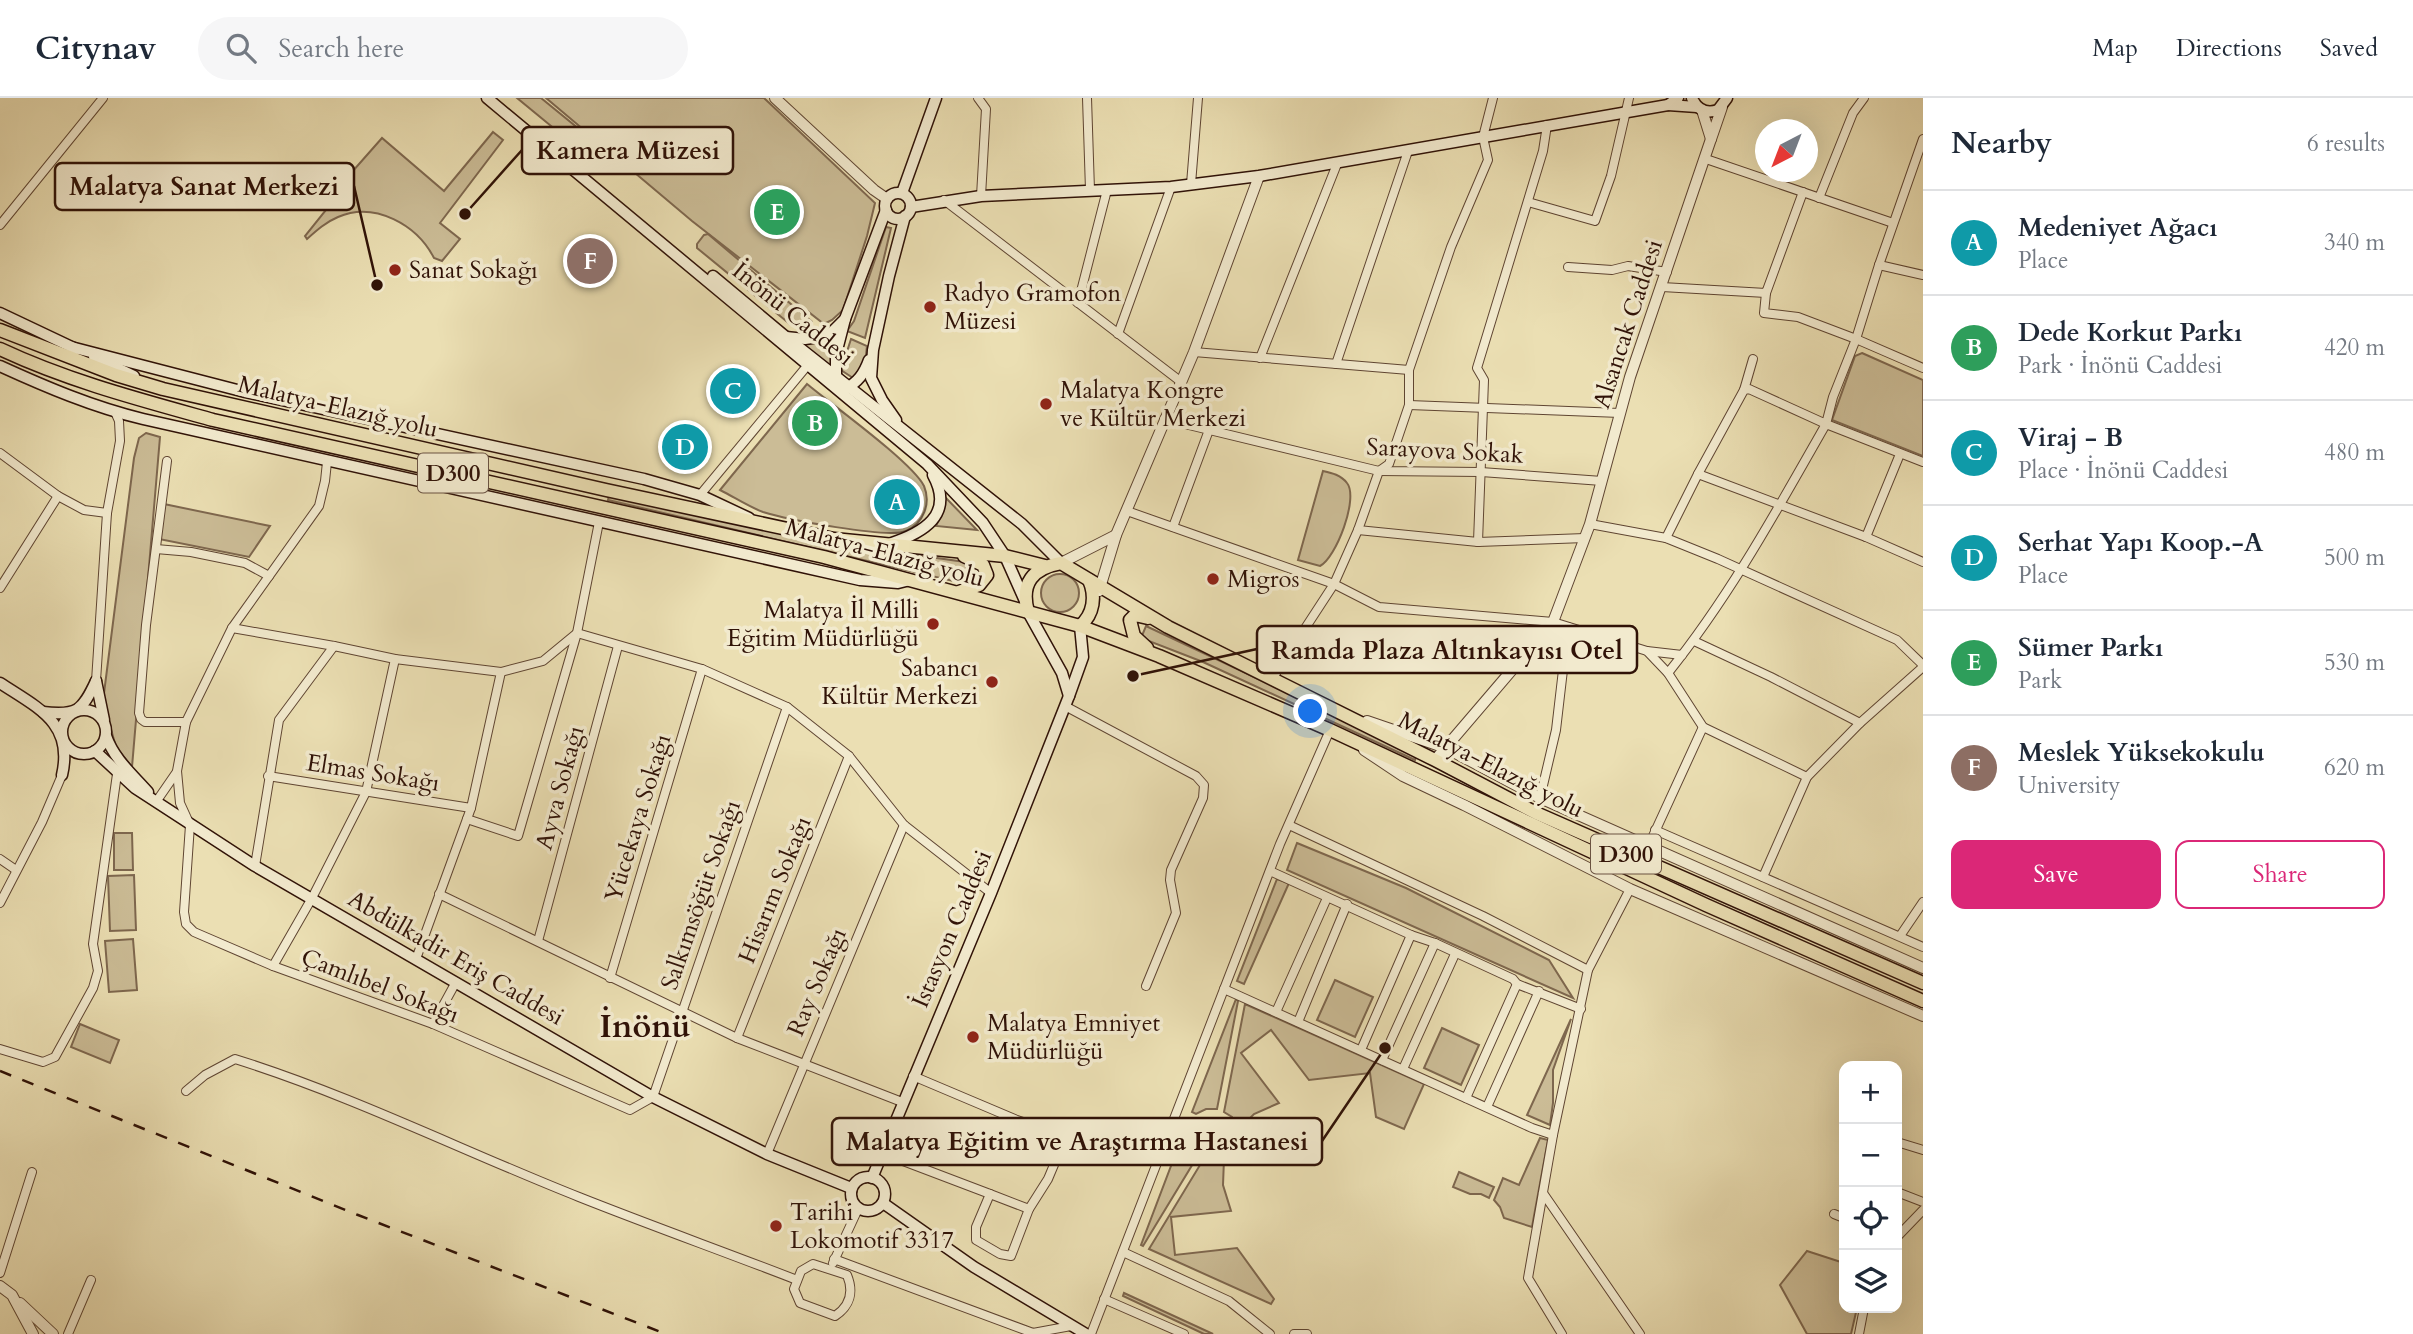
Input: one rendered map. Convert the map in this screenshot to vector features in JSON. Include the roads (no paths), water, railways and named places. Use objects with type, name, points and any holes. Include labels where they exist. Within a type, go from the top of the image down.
[{"type":"highway","name":"Malatya-Elazığ yolu","points":[[0,330],[116,375],[163,389],[606,490],[834,539],[1006,556],[1045,566]]},
{"type":"highway","name":"Malatya-Elazığ yolu","points":[[0,349],[105,389],[213,420],[811,554],[955,593],[1026,606]]},
{"type":"highway","points":[[948,550],[978,561],[986,570],[984,581],[979,585],[955,593]]},
{"type":"highway","points":[[1061,563],[1095,583],[1094,601],[1080,626],[1026,606],[1026,589],[1031,578],[1045,566],[1061,563]]},
{"type":"highway","name":"Malatya-Elazığ yolu","points":[[1095,583],[1168,627],[1436,760],[1536,813],[1923,984]]},
{"type":"highway","points":[[1159,656],[1138,640],[1130,627],[1130,620],[1135,615],[1145,616],[1168,627]]},
{"type":"highway","name":"Malatya-Elazığ yolu","points":[[1080,626],[1159,656],[1330,730],[1706,905],[1923,1001]]},
{"type":"main road","name":"İnönü Caddesi","points":[[487,98],[687,262],[807,366],[904,430],[1022,524],[1061,563]]},
{"type":"main road","name":"İnönü Caddesi","points":[[496,98],[836,377],[843,389]]},
{"type":"main road","points":[[902,193],[936,98]]},
{"type":"main road","points":[[887,205],[894,218],[908,211],[944,201],[981,196],[1171,187],[1337,164],[1673,101],[1697,105],[1713,112],[1726,101]]},
{"type":"main road","points":[[836,377],[836,354],[845,319],[887,205],[896,193],[902,193],[907,196],[908,211],[888,276],[873,351],[871,378],[882,400],[904,430]]},
{"type":"main road","points":[[0,313],[163,389]]},
{"type":"main road","points":[[786,337],[805,339],[830,334],[845,319]]},
{"type":"main road","points":[[71,347],[245,392],[644,480],[700,495],[728,506],[756,522]]},
{"type":"main road","points":[[873,351],[866,371],[858,381],[843,389],[927,464],[983,523],[1006,556],[1026,606],[1062,673],[1067,701]]},
{"type":"main road","points":[[0,366],[115,412],[860,580],[898,583],[912,580]]},
{"type":"main road","points":[[885,545],[914,536],[932,522],[937,513],[941,504],[939,485],[927,464]]},
{"type":"main road","name":"İstasyon Caddesi","points":[[872,1178],[1067,701],[1083,657],[1080,626]]},
{"type":"main road","points":[[62,775],[66,758],[63,725],[66,719],[86,702],[96,681]]},
{"type":"main road","points":[[96,681],[110,748],[156,802]]},
{"type":"main road","points":[[0,682],[43,712],[73,751],[91,753]]},
{"type":"main road","points":[[43,712],[93,712],[104,722]]},
{"type":"main road","points":[[62,775],[77,757],[91,753],[104,743],[106,736]]},
{"type":"main road","name":"Abdülkadir Eriş Caddesi","points":[[91,753],[156,802],[255,866],[653,1097],[767,1154],[852,1188]]},
{"type":"main road","points":[[872,1178],[883,1186],[883,1203],[874,1210],[858,1209],[851,1199],[852,1188],[859,1180],[872,1178]]},
{"type":"main road","points":[[883,1203],[974,1267],[1088,1334]]},
{"type":"street","points":[[0,225],[103,98]]},
{"type":"street","points":[[775,98],[887,205]]},
{"type":"street","points":[[978,98],[986,108],[981,196]]},
{"type":"street","points":[[1087,98],[1090,190]]},
{"type":"street","points":[[1191,184],[1198,98]]},
{"type":"street","points":[[1272,679],[1334,584],[1358,530],[1379,471],[1389,464],[1409,405],[1409,370],[1451,247],[1488,160],[1483,136],[1493,98]]},
{"type":"street","points":[[1528,202],[1595,221],[1611,176],[1629,98]]},
{"type":"street","points":[[1819,198],[1853,113],[1864,98]]},
{"type":"street","name":"Alsancak Caddesi","points":[[1436,760],[1552,622],[1590,524],[1648,320],[1662,287],[1726,101]]},
{"type":"street","points":[[1697,105],[1711,139]]},
{"type":"street","points":[[1478,542],[1485,380],[1477,368],[1543,151],[1547,125]]},
{"type":"street","points":[[1668,673],[1741,571],[1826,424],[1923,139]]},
{"type":"street","points":[[1336,364],[1408,151]]},
{"type":"street","points":[[1706,159],[1893,223]]},
{"type":"street","points":[[1260,358],[1337,164]]},
{"type":"street","points":[[1095,583],[1194,352],[1259,176]]},
{"type":"street","points":[[1118,334],[1171,187]]},
{"type":"street","points":[[1078,303],[1107,190]]},
{"type":"street","points":[[1803,192],[1766,293],[1764,313],[1798,317],[1923,368]]},
{"type":"street","points":[[944,201],[1180,382]]},
{"type":"street","points":[[1879,265],[1923,275]]},
{"type":"street","points":[[1567,267],[1612,270],[1628,266],[1667,272]]},
{"type":"street","points":[[1662,287],[1766,293]]},
{"type":"street","points":[[1194,352],[1409,370]]},
{"type":"street","points":[[1667,538],[1744,390],[1753,359]]},
{"type":"street","points":[[700,495],[807,366]]},
{"type":"street","points":[[1744,390],[1749,388],[1826,424],[1923,462]]},
{"type":"street","points":[[1409,405],[1620,413]]},
{"type":"street","points":[[96,681],[107,513],[120,441],[119,422],[115,412]]},
{"type":"street","name":"Sarayova Sokak","points":[[1164,419],[1379,471],[1481,472],[1602,481]]},
{"type":"street","points":[[1173,527],[1209,430]]},
{"type":"street","points":[[0,453],[58,496],[84,510],[107,513]]},
{"type":"street","points":[[1866,537],[1900,454]]},
{"type":"street","points":[[167,461],[146,625],[139,713],[145,722],[186,722]]},
{"type":"street","points":[[190,825],[180,803],[177,771],[186,722],[232,628],[318,506],[327,461]]},
{"type":"street","points":[[1698,474],[1866,537],[1923,562]]},
{"type":"street","points":[[0,588],[58,496]]},
{"type":"street","points":[[1127,511],[1334,584],[1379,607],[1552,622],[1647,651],[1682,655]]},
{"type":"street","points":[[467,819],[518,836],[577,633],[599,522]]},
{"type":"street","points":[[1590,524],[1667,538],[1897,640],[1923,666],[1860,723],[1807,777],[1763,877]]},
{"type":"street","points":[[1358,530],[1478,542],[1585,538]]},
{"type":"street","points":[[1061,563],[1116,535]]},
{"type":"street","points":[[156,549],[191,552],[246,563],[269,576]]},
{"type":"street","points":[[1540,797],[1556,730],[1568,627]]},
{"type":"street","points":[[232,628],[395,659],[501,672],[543,661],[577,633]]},
{"type":"street","points":[[577,633],[702,668],[787,706],[849,756],[904,825],[990,893]]},
{"type":"street","points":[[1693,641],[1860,723]]},
{"type":"street","points":[[255,866],[279,720],[334,646]]},
{"type":"street","name":"Ayva Sokağı","points":[[538,941],[618,646]]},
{"type":"street","points":[[1647,651],[1668,673],[1703,727],[1807,777]]},
{"type":"street","points":[[273,966],[312,898],[366,792],[395,659]]},
{"type":"street","name":"Yücekaya Sokağı","points":[[610,978],[702,668]]},
{"type":"street","points":[[416,959],[471,808],[501,672]]},
{"type":"street","points":[[1067,701],[1196,776],[1204,785],[1203,798],[1171,870],[1170,880],[1177,913],[1146,986]]},
{"type":"street","name":"Salkımsöğüt Sokağı","points":[[653,1097],[787,706]]},
{"type":"street","points":[[1336,710],[1446,748],[1540,797],[1648,847],[1923,968]]},
{"type":"street","points":[[1648,847],[1703,727]]},
{"type":"street","points":[[1088,1334],[1123,1252],[1270,871],[1330,730]]},
{"type":"street","points":[[1343,736],[1403,776],[1464,804],[1630,889],[1923,1016]]},
{"type":"street","name":"Hisarım Sokağı","points":[[737,1038],[849,756]]},
{"type":"street","points":[[156,802],[177,771]]},
{"type":"street","points":[[0,1049],[43,1062],[55,1057],[93,988],[97,971],[93,944],[117,774]]},
{"type":"street","points":[[0,904],[42,822],[62,775]]},
{"type":"street","name":"Elmas Sokağı","points":[[268,776],[471,808]]},
{"type":"street","name":"Çamlıbel Sokağı","points":[[190,825],[184,912],[186,924],[194,932],[273,966],[433,1024],[630,1110],[653,1097]]},
{"type":"street","name":"Ray Sokağı","points":[[767,1154],[904,825]]},
{"type":"street","points":[[1289,825],[1483,916],[1588,970]]},
{"type":"street","points":[[1655,830],[1923,947]]},
{"type":"street","points":[[0,859],[16,870]]},
{"type":"street","points":[[1270,871],[1411,935],[1435,943],[1513,979],[1517,984],[1581,1009]]},
{"type":"street","points":[[1562,1334],[1528,1278],[1553,1135],[1588,970],[1630,889]]},
{"type":"street","points":[[439,894],[737,1038],[902,1102]]},
{"type":"street","points":[[1276,1012],[1327,898]]},
{"type":"street","points":[[1900,936],[1923,902]]},
{"type":"street","points":[[1298,1022],[1347,904]]},
{"type":"street","points":[[1361,1050],[1411,935]]},
{"type":"street","points":[[1382,1060],[1435,943]]},
{"type":"street","points":[[1403,1069],[1455,954]]},
{"type":"street","points":[[433,1024],[456,982]]},
{"type":"street","points":[[1466,1098],[1517,984]]},
{"type":"street","points":[[1224,989],[1553,1135]]},
{"type":"street","points":[[1487,1107],[1539,991]]},
{"type":"street","points":[[186,1091],[205,1075],[235,1059],[275,1072],[579,1197],[797,1280]]},
{"type":"street","points":[[913,1076],[1017,1120],[1053,1132],[1064,1141],[1048,1179],[1029,1209],[1011,1256],[1000,1254],[976,1240],[976,1227],[990,1194]]},
{"type":"street","points":[[1902,1144],[1923,1150]]},
{"type":"street","points":[[882,1153],[1029,1209]]},
{"type":"street","points":[[0,1273],[32,1172]]},
{"type":"street","points":[[1543,1193],[1640,1334]]},
{"type":"street","points":[[1902,1194],[1923,1202]]},
{"type":"street","points":[[831,1270],[858,1209]]},
{"type":"street","points":[[1902,1232],[1923,1210]]},
{"type":"street","points":[[1833,1214],[1839,1216]]},
{"type":"street","points":[[1123,1252],[1229,1301],[1269,1334]]},
{"type":"street","points":[[834,1259],[1033,1333],[1071,1326]]},
{"type":"street","points":[[813,1264],[847,1275],[852,1288],[845,1309],[835,1316],[800,1303],[794,1289],[797,1280],[801,1271],[813,1264]]},
{"type":"street","points":[[68,1334],[91,1280]]},
{"type":"street","points":[[0,1286],[53,1334]]},
{"type":"street","points":[[12,1295],[33,1333]]},
{"type":"street","points":[[1104,1299],[1184,1334]]},
{"type":"street","points":[[1859,1334],[1863,1313]]},
{"type":"street","points":[[1294,1334],[1307,1334]]},
{"type":"railway","points":[[0,1071],[358,1215],[666,1334]]},
{"type":"place","name":"Sümer Parkı","points":[[777,212]]},
{"type":"place","name":"Kamera Müzesi","points":[[465,214]]},
{"type":"place","name":"Meslek Yüksekokulu","points":[[590,261]]},
{"type":"place","name":"Sanat Sokağı","points":[[395,270]]},
{"type":"place","name":"Malatya Sanat Merkezi","points":[[377,285]]},
{"type":"place","name":"Radyo Gramofon Müzesi","points":[[930,307]]},
{"type":"place","name":"Viraj - B","points":[[733,391]]},
{"type":"place","name":"Malatya Kongre ve Kültür Merkezi","points":[[1046,404]]},
{"type":"place","name":"Dede Korkut Parkı","points":[[815,423]]},
{"type":"place","name":"Serhat Yapı Koop.-A","points":[[685,447]]},
{"type":"place","name":"Medeniyet Ağacı","points":[[897,502]]},
{"type":"place","name":"Migros","points":[[1213,579]]},
{"type":"place","name":"Malatya İl Milli Eğitim Müdürlüğü","points":[[933,624]]},
{"type":"place","name":"Ramda Plaza Altınkayısı Otel","points":[[1133,676]]},
{"type":"place","name":"Sabancı Kültür Merkezi","points":[[992,682]]},
{"type":"place","name":"Malatya Emniyet Müdürlüğü","points":[[973,1037]]},
{"type":"place","name":"Malatya Eğitim ve Araştırma Hastanesi","points":[[1385,1048]]},
{"type":"place","name":"Tarihi Lokomotif 3317","points":[[776,1226]]},
{"type":"district","name":"İnönü","points":[[645,1027]]}]
